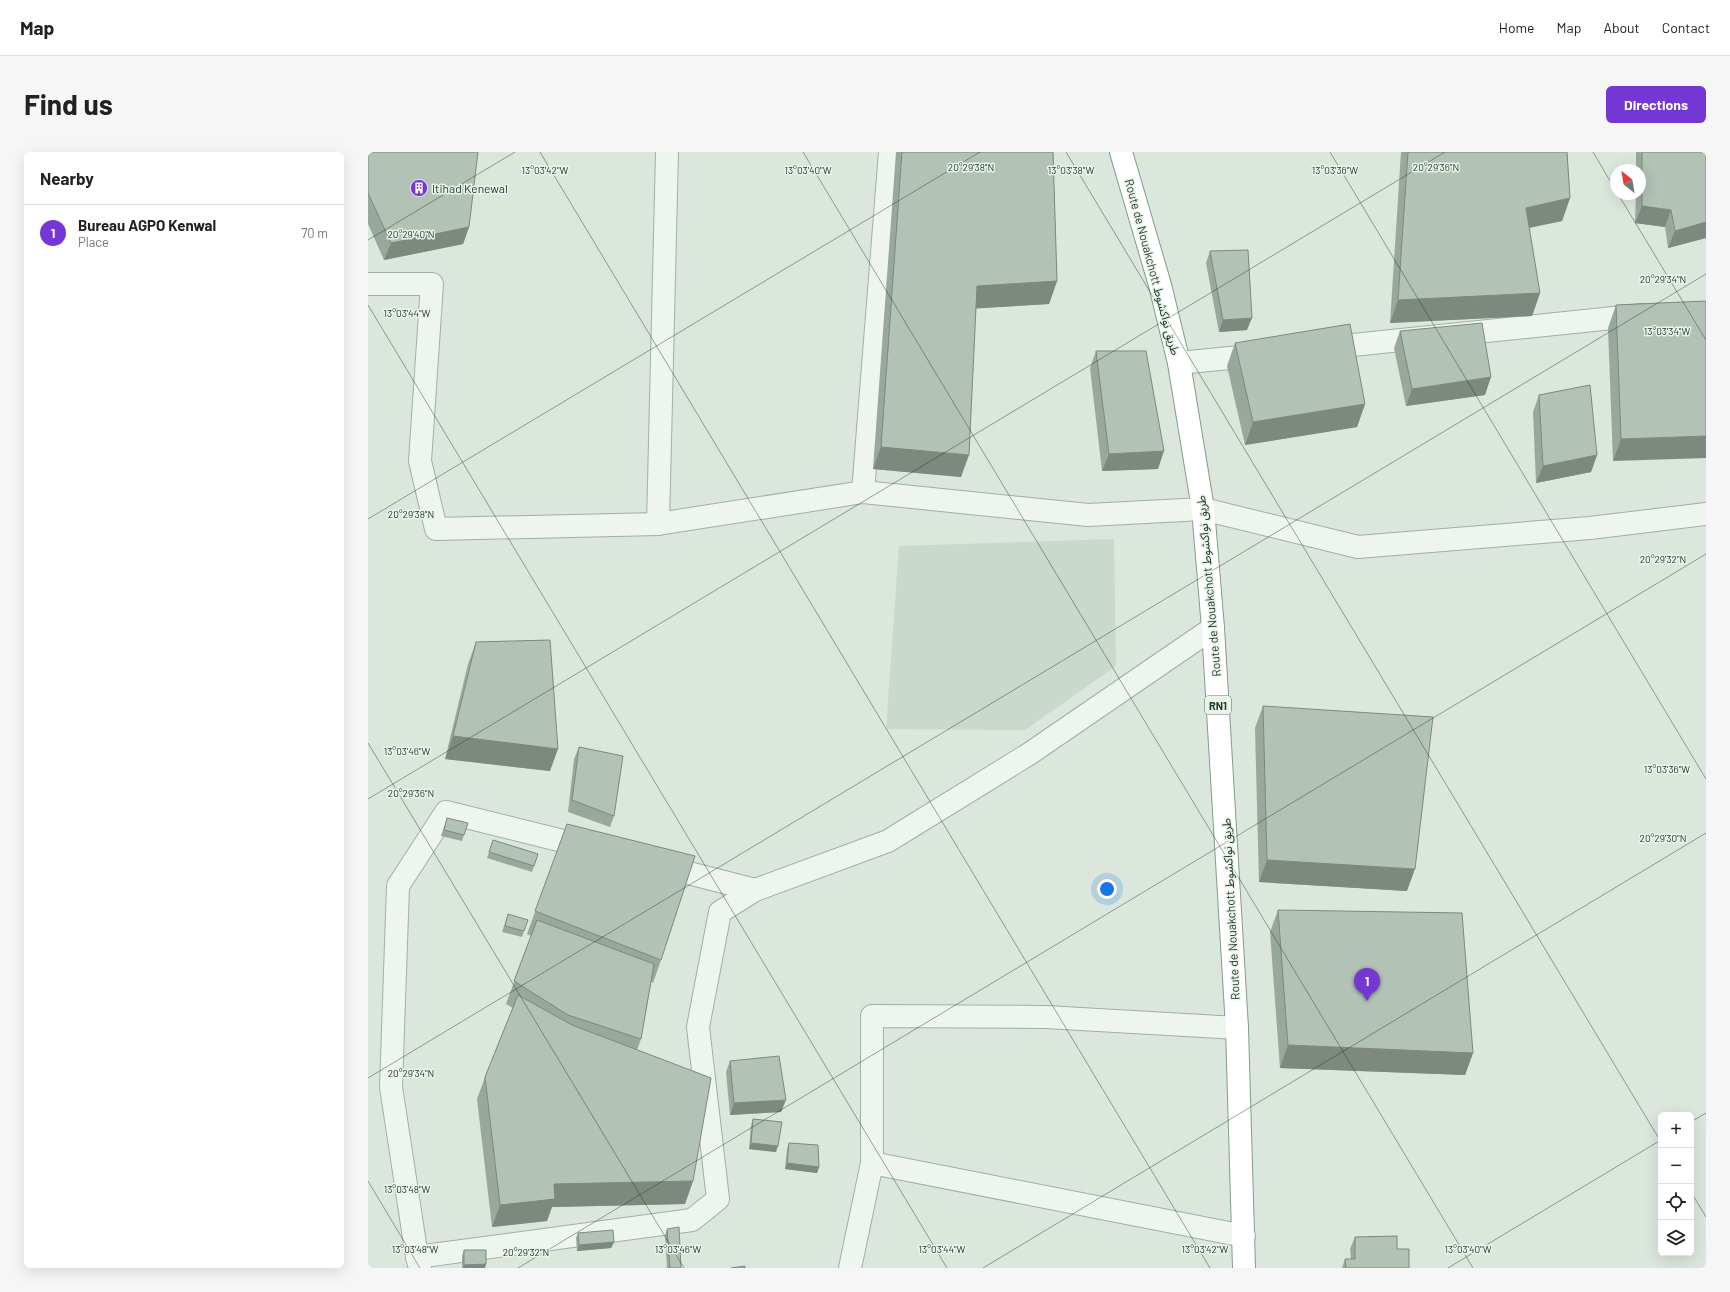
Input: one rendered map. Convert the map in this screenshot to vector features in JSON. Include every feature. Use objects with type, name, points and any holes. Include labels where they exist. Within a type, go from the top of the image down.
[{"type":"highway","name":"Route de Nouakchott طريق نواكشوط","points":[[1121,152],[1160,285],[1179,363],[1203,509],[1213,628],[1237,1028],[1244,1268]]},
{"type":"street","points":[[658,524],[666,152]]},
{"type":"street","points":[[863,492],[890,152]]},
{"type":"street","points":[[368,284],[432,284],[420,461],[436,528],[658,524],[863,492],[1088,515],[1203,509],[1358,546],[1590,528],[1706,514]]},
{"type":"street","points":[[1305,350],[1658,313]]},
{"type":"street","points":[[1179,363],[1281,352]]},
{"type":"street","points":[[608,853],[446,812],[398,886],[391,1087],[419,1262],[692,1220],[718,1199],[698,1027],[720,912],[755,890],[888,841],[1029,754],[1213,628]]},
{"type":"street","points":[[639,861],[755,890]]},
{"type":"street","points":[[850,1268],[872,1163],[872,1016],[1046,1017],[1237,1028]]},
{"type":"street","points":[[872,1163],[1244,1236]]},
{"type":"shaded area","points":[[1114,539],[1116,666],[1025,730],[886,729],[899,546]]},
{"type":"building","name":"Itihad Kenewal","points":[[368,152],[478,152],[469,227],[391,243],[368,193]]},
{"type":"building","points":[[902,152],[1053,152],[1057,281],[977,286],[969,455],[881,447]]},
{"type":"building","points":[[1408,152],[1567,152],[1570,198],[1526,208],[1540,293],[1398,300]]},
{"type":"building","points":[[1642,152],[1706,152],[1706,222],[1675,231],[1671,210],[1642,206],[1642,200],[1646,200],[1646,164],[1642,164]]},
{"type":"building","points":[[1248,250],[1252,318],[1223,320],[1210,251]]},
{"type":"building","points":[[1706,301],[1706,436],[1621,439],[1616,305]]},
{"type":"building","points":[[1482,323],[1491,377],[1412,389],[1400,331]]},
{"type":"building","points":[[1350,324],[1365,404],[1253,422],[1235,343]]},
{"type":"building","points":[[1096,351],[1146,351],[1164,451],[1109,454]]},
{"type":"building","points":[[1590,385],[1597,455],[1543,466],[1539,395]]},
{"type":"building","points":[[550,640],[558,749],[453,736],[476,642]]},
{"type":"building","points":[[1263,706],[1433,717],[1415,869],[1267,860]]},
{"type":"building","points":[[579,747],[623,756],[614,816],[572,800]]},
{"type":"building","points":[[447,818],[468,823],[464,835],[444,830]]},
{"type":"building","points":[[567,824],[695,856],[661,960],[535,911]]},
{"type":"building","points":[[493,840],[538,854],[534,866],[489,852]]},
{"type":"building","points":[[1278,910],[1462,913],[1473,1053],[1288,1045]]},
{"type":"building","points":[[508,914],[528,920],[524,931],[505,926]]},
{"type":"building","points":[[537,920],[654,964],[641,1039],[568,1015],[514,981]]},
{"type":"building","points":[[518,995],[572,1025],[711,1078],[693,1181],[554,1184],[555,1199],[500,1205],[485,1077]]},
{"type":"building","points":[[779,1056],[786,1100],[734,1103],[730,1061]]},
{"type":"building","points":[[753,1119],[782,1122],[778,1146],[751,1143]]},
{"type":"building","points":[[789,1143],[818,1145],[819,1167],[787,1163]]},
{"type":"building","points":[[679,1227],[681,1268],[670,1268],[667,1229]]},
{"type":"building","points":[[613,1230],[614,1242],[579,1245],[578,1233]]},
{"type":"building","points":[[1397,1236],[1397,1249],[1409,1249],[1409,1268],[1346,1268],[1345,1259],[1355,1259],[1355,1237]]},
{"type":"building","points":[[464,1250],[486,1250],[486,1264],[464,1265]]},
{"type":"building","points":[[745,1266],[745,1268],[731,1268]]},
{"type":"place","name":"Itihad Kenewal","points":[[419,188]]},
{"type":"place","name":"Bureau AGPO Kenwal","points":[[1367,1001]]}]
